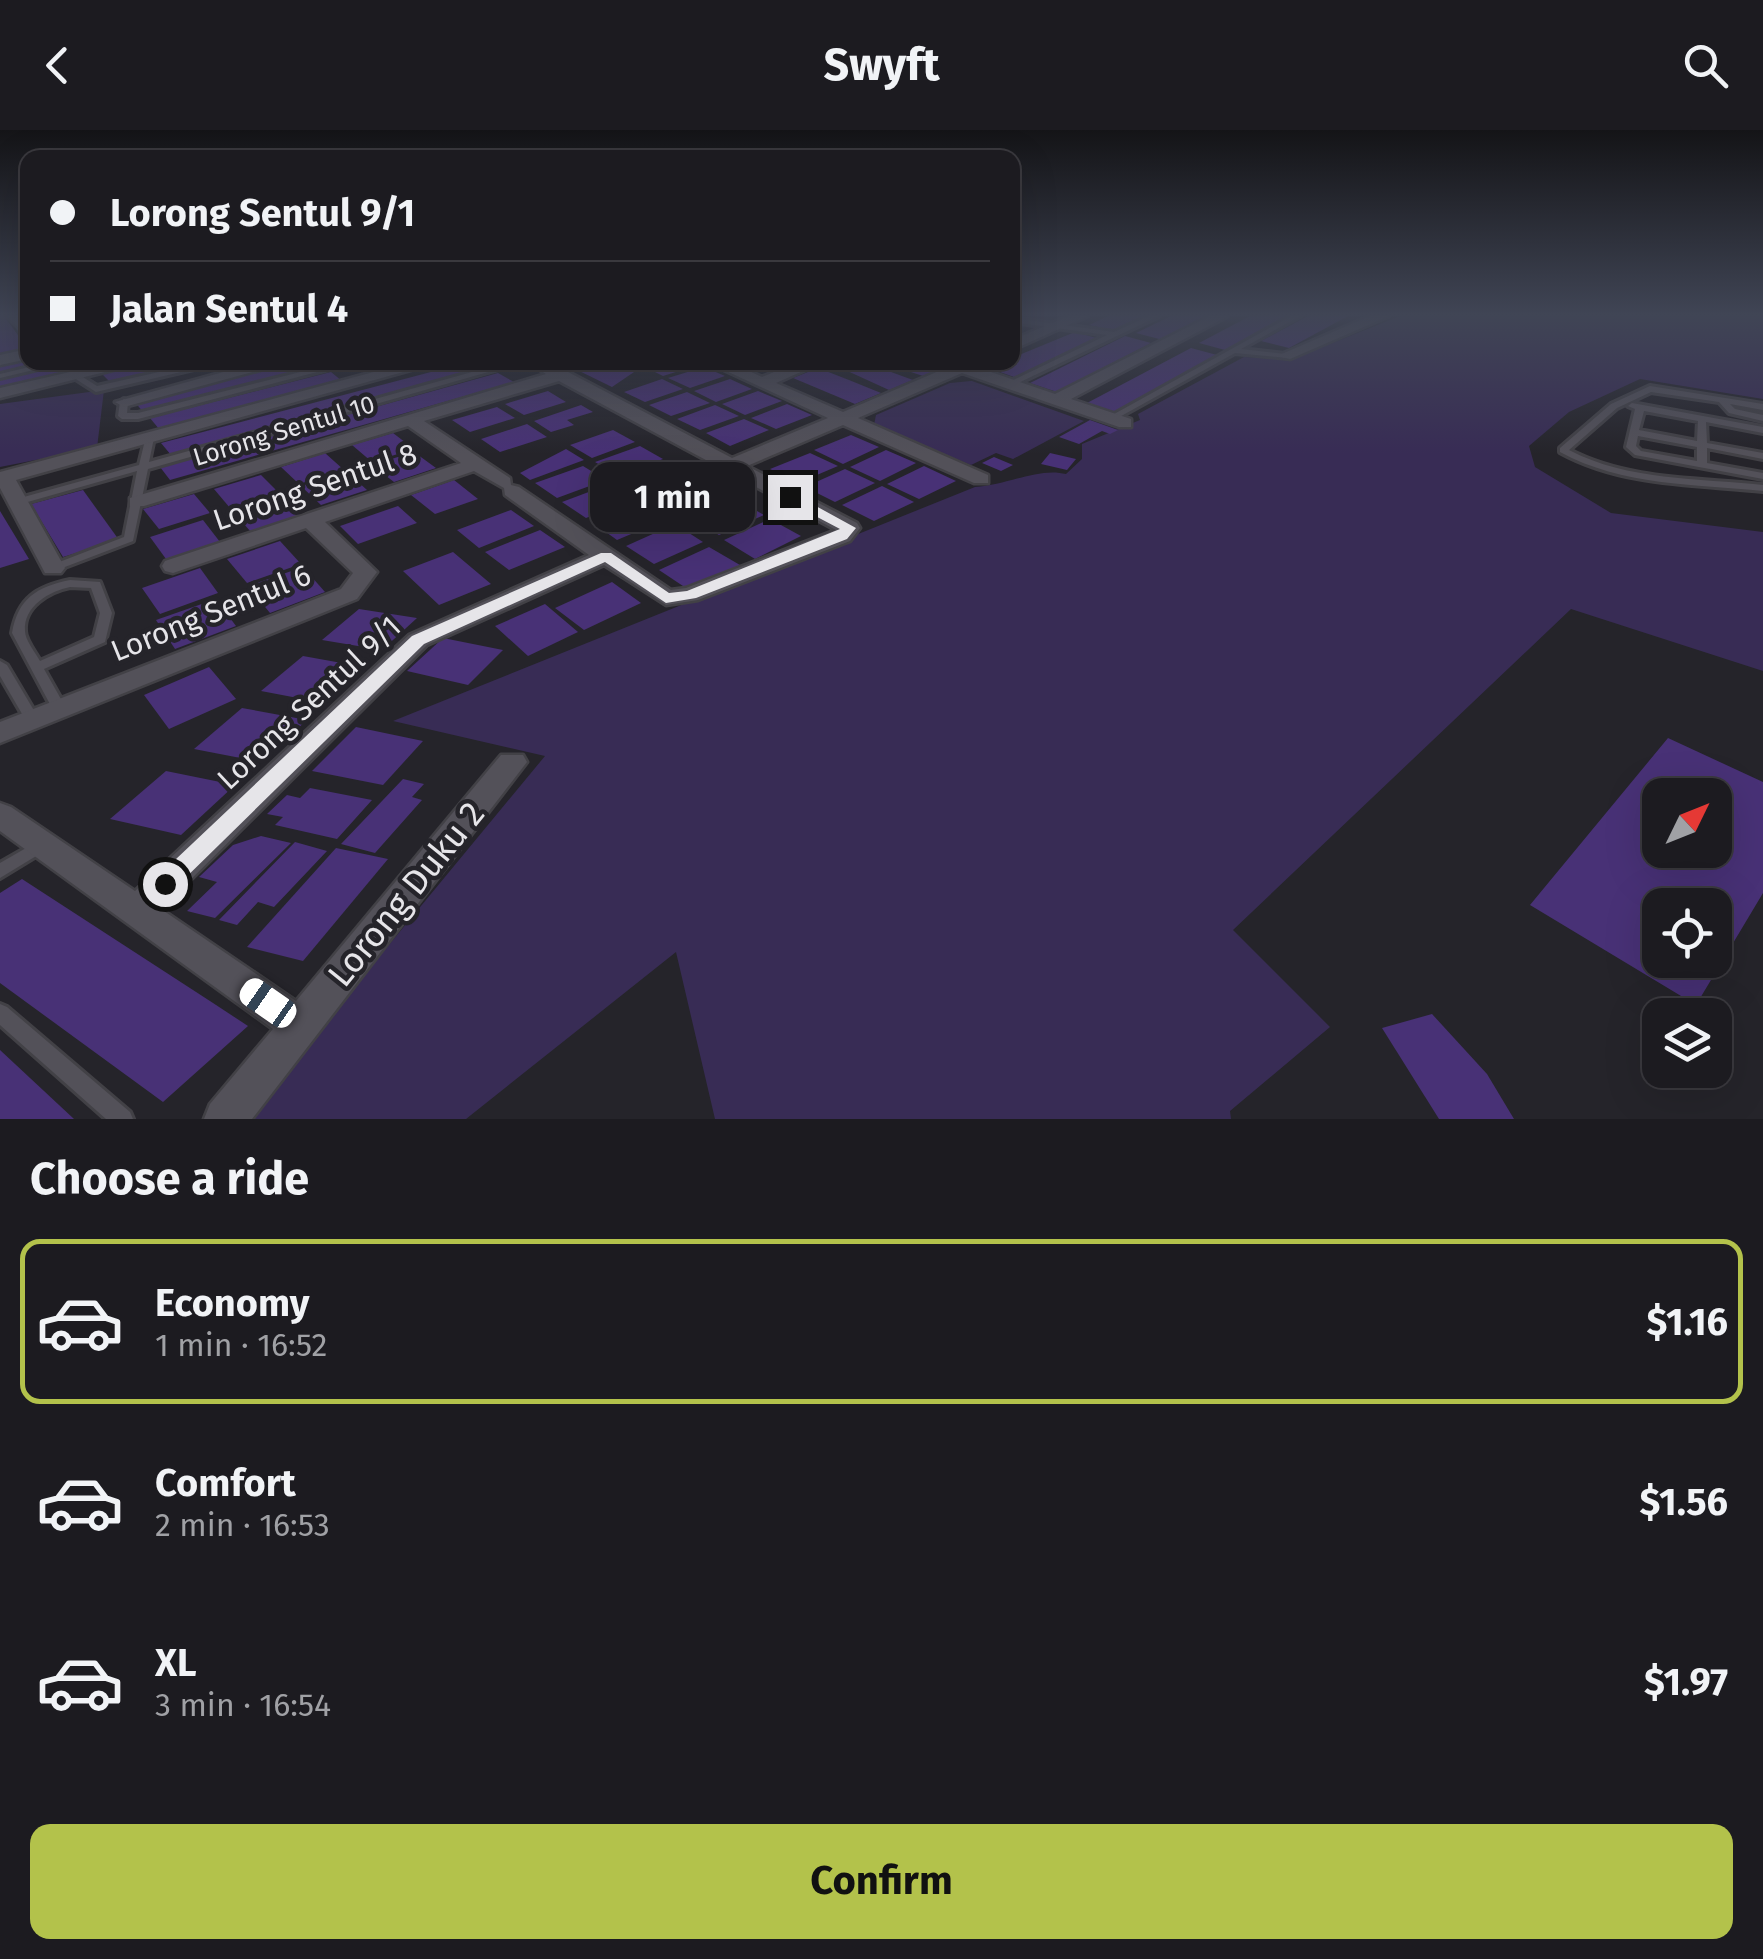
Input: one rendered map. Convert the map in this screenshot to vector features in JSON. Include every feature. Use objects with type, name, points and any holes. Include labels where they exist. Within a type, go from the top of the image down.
[{"type":"street","points":[[1056,400],[1131,362]]},
{"type":"street","points":[[0,394],[102,370]]},
{"type":"street","points":[[204,370],[215,379]]},
{"type":"street","points":[[124,402],[249,370]]},
{"type":"street","points":[[366,370],[377,377]]},
{"type":"street","points":[[54,568],[2,478],[403,370]]},
{"type":"street","points":[[409,420],[666,598],[724,582],[842,536],[848,528],[551,370]]},
{"type":"street","points":[[732,370],[981,480]]},
{"type":"street","points":[[760,383],[795,370]]},
{"type":"street","points":[[731,466],[956,370]]},
{"type":"street","points":[[979,370],[1008,384],[1118,421]]},
{"type":"street","name":"Lorong Sentul 10","points":[[137,502],[560,375]]},
{"type":"street","name":"Lorong Sentul 8","points":[[173,566],[476,464]]},
{"type":"street","name":"Lorong Sentul 6","points":[[0,733],[348,594],[365,572],[310,520]]},
{"type":"street","name":"Lorong Sentul 9/1","points":[[137,911],[418,640],[606,556]]},
{"type":"street","name":"Lorong Duku 2","points":[[226,1119],[512,762]]},
{"type":"street","points":[[0,814],[300,1026]]},
{"type":"lane","points":[[1008,384],[1055,362]]},
{"type":"lane","points":[[1118,421],[1217,362]]},
{"type":"lane","points":[[0,376],[27,370]]},
{"type":"lane","points":[[76,376],[96,389],[173,370]]},
{"type":"lane","points":[[124,402],[121,414],[132,417],[322,370]]},
{"type":"lane","points":[[17,502],[491,370]]},
{"type":"lane","points":[[1763,407],[1650,388],[1620,404],[1564,450],[1578,460],[1605,467],[1763,488]]},
{"type":"lane","points":[[1721,400],[1732,411],[1763,418]]},
{"type":"lane","points":[[1620,404],[1763,430]]},
{"type":"lane","points":[[1640,407],[1631,446],[1638,453],[1763,476]]},
{"type":"lane","points":[[1702,418],[1702,465]]},
{"type":"lane","points":[[1634,432],[1763,456]]},
{"type":"lane","points":[[54,568],[129,539],[149,438]]},
{"type":"lane","points":[[37,667],[100,640],[106,614],[96,585],[78,581],[34,596],[18,620],[18,633],[59,708]]},
{"type":"lane","points":[[0,664],[32,718]]},
{"type":"lane","points":[[0,872],[42,844]]},
{"type":"lane","points":[[0,1013],[122,1119]]},
{"type":"shaded area","points":[[1234,362],[1763,362],[1763,399],[1640,379],[1569,412],[1529,446],[1535,467],[1611,513],[1763,532],[1763,671],[1571,609],[1233,930],[1330,1027],[1230,1111],[1231,1119],[715,1119],[676,952],[466,1119],[245,1119],[545,756],[393,721],[975,487],[1045,473],[1066,474],[1082,459],[1082,444],[1140,420],[1138,414]]},
{"type":"shaded area","points":[[971,381],[1084,421],[1013,459],[996,453],[971,465],[874,425],[876,415],[950,383]]},
{"type":"shaded area","points":[[104,390],[97,448],[0,467],[0,404]]},
{"type":"building","points":[[20,362],[20,370],[0,374],[0,363]]},
{"type":"building","points":[[1020,362],[1048,362],[1014,377],[995,370],[1020,370]]},
{"type":"building","points":[[1072,362],[1114,362],[1057,392],[1030,383]]},
{"type":"building","points":[[1164,362],[1204,362],[1114,412],[1087,403]]},
{"type":"building","points":[[35,370],[79,370],[0,389],[0,378]]},
{"type":"building","points":[[118,370],[167,370],[111,383],[102,374]]},
{"type":"building","points":[[266,370],[315,370],[143,412],[135,402]]},
{"type":"building","points":[[439,370],[487,370],[171,455],[161,443]]},
{"type":"building","points":[[577,370],[637,370],[612,387]]},
{"type":"building","points":[[651,370],[682,370],[663,376]]},
{"type":"building","points":[[694,370],[711,370],[725,376],[690,388],[668,378]]},
{"type":"building","points":[[823,370],[881,393],[855,404],[793,378]]},
{"type":"building","points":[[845,370],[886,370],[913,380],[889,390]]},
{"type":"building","points":[[905,370],[938,370],[923,376]]},
{"type":"building","points":[[331,372],[342,381],[159,429],[150,418]]},
{"type":"building","points":[[498,373],[514,382],[170,480],[160,467]]},
{"type":"building","points":[[662,379],[683,389],[645,402],[624,392]]},
{"type":"building","points":[[730,379],[752,389],[716,402],[694,391]]},
{"type":"building","points":[[548,391],[566,402],[524,415],[505,404]]},
{"type":"building","points":[[758,391],[782,401],[745,415],[722,404]]},
{"type":"building","points":[[687,392],[710,403],[671,416],[649,405]]},
{"type":"building","points":[[787,404],[812,415],[776,429],[751,418]]},
{"type":"building","points":[[581,405],[593,412],[567,420],[574,425],[551,432],[534,421]]},
{"type":"building","points":[[715,405],[739,416],[700,430],[677,419]]},
{"type":"building","points":[[497,407],[515,418],[470,432],[452,420]]},
{"type":"building","points":[[744,419],[769,430],[730,446],[706,433]]},
{"type":"building","points":[[1090,420],[1118,430],[1110,434],[1102,431],[1079,444],[1059,437]]},
{"type":"building","points":[[527,424],[547,437],[500,452],[481,439]]},
{"type":"building","points":[[613,430],[635,442],[592,458],[570,445]]},
{"type":"building","points":[[393,433],[414,449],[372,462],[352,445]]},
{"type":"building","points":[[851,435],[879,447],[843,464],[814,450]]},
{"type":"building","points":[[640,446],[663,459],[619,476],[595,462]]},
{"type":"building","points":[[566,449],[584,460],[530,480],[520,473]]},
{"type":"building","points":[[886,450],[916,463],[880,481],[850,467]]},
{"type":"building","points":[[414,452],[436,468],[394,482],[372,465]]},
{"type":"building","points":[[325,453],[344,470],[299,484],[281,467]]},
{"type":"building","points":[[810,453],[838,466],[798,483],[770,469]]},
{"type":"building","points":[[1050,453],[1076,459],[1067,470],[1041,464]]},
{"type":"building","points":[[994,457],[1013,465],[1001,471],[982,463]]},
{"type":"building","points":[[669,461],[694,475],[650,493],[625,479]]},
{"type":"building","points":[[583,466],[606,480],[557,498],[535,483]]},
{"type":"building","points":[[924,466],[956,481],[919,499],[887,484]]},
{"type":"building","points":[[845,469],[875,483],[835,502],[805,487]]},
{"type":"building","points":[[347,472],[367,490],[321,505],[301,486]]},
{"type":"building","points":[[261,475],[279,493],[230,508],[214,489]]},
{"type":"building","points":[[700,479],[727,493],[682,513],[655,497]]},
{"type":"building","points":[[454,480],[478,499],[435,514],[411,495]]},
{"type":"building","points":[[610,484],[635,499],[586,518],[562,502]]},
{"type":"building","points":[[882,486],[914,502],[874,521],[842,505]]},
{"type":"building","points":[[83,490],[119,540],[63,557],[31,504]]},
{"type":"building","points":[[194,494],[210,513],[159,529],[143,509]]},
{"type":"building","points":[[281,495],[300,515],[250,531],[232,510]]},
{"type":"building","points":[[736,499],[764,515],[719,535],[690,518]]},
{"type":"building","points":[[640,503],[667,519],[617,540],[592,522]]},
{"type":"building","points":[[398,506],[417,523],[358,544],[340,526]]},
{"type":"building","points":[[511,510],[534,526],[479,548],[457,530]]},
{"type":"building","points":[[0,511],[29,559],[0,568]]},
{"type":"building","points":[[770,519],[801,536],[755,559],[724,540]]},
{"type":"building","points":[[203,520],[220,542],[166,559],[150,537]]},
{"type":"building","points":[[675,524],[703,542],[654,564],[626,546]]},
{"type":"building","points":[[540,530],[565,547],[509,570],[485,552]]},
{"type":"building","points":[[280,541],[301,564],[247,583],[227,559]]},
{"type":"building","points":[[709,547],[740,565],[689,590],[659,570]]},
{"type":"building","points":[[453,552],[491,584],[439,605],[403,571]]},
{"type":"building","points":[[303,567],[325,592],[270,613],[248,586]]},
{"type":"building","points":[[200,568],[218,593],[160,614],[142,588]]},
{"type":"building","points":[[612,582],[641,603],[584,630],[555,608]]},
{"type":"building","points":[[216,599],[236,626],[175,649],[156,620]]},
{"type":"building","points":[[545,604],[578,632],[528,656],[495,626]]},
{"type":"building","points":[[359,609],[417,618],[382,650],[322,640]]},
{"type":"building","points":[[443,638],[503,650],[468,685],[407,671]]},
{"type":"building","points":[[303,656],[364,667],[324,703],[261,691]]},
{"type":"building","points":[[209,667],[236,699],[169,729],[144,695]]},
{"type":"building","points":[[242,708],[307,720],[261,762],[194,749]]},
{"type":"building","points":[[356,727],[423,741],[383,785],[312,771]]},
{"type":"building","points":[[1668,738],[1763,782],[1763,893],[1732,945],[1732,888],[1642,888],[1642,972],[1530,905]]},
{"type":"building","points":[[166,771],[235,785],[181,835],[110,819]]},
{"type":"building","points":[[403,779],[424,784],[412,797],[422,800],[375,853],[341,844]]},
{"type":"building","points":[[310,788],[372,800],[337,839],[275,825],[283,817],[267,814],[287,795],[300,798]]},
{"type":"building","points":[[261,836],[291,843],[215,918],[187,911],[217,882],[199,877],[233,845]]},
{"type":"building","points":[[295,842],[327,851],[274,907],[258,902],[237,925],[219,920]]},
{"type":"building","points":[[336,848],[388,859],[303,961],[247,947]]},
{"type":"building","points":[[22,879],[248,1026],[163,1102],[0,983],[0,893]]},
{"type":"building","points":[[1651,978],[1712,978],[1700,998],[1684,998]]},
{"type":"building","points":[[1432,1014],[1487,1074],[1514,1119],[1439,1119],[1382,1028]]},
{"type":"building","points":[[0,1050],[74,1119],[0,1119]]},
{"type":"route","points":[[165,884],[418,640],[606,556],[666,598],[690,595],[842,536],[848,528],[790,497]]}]
